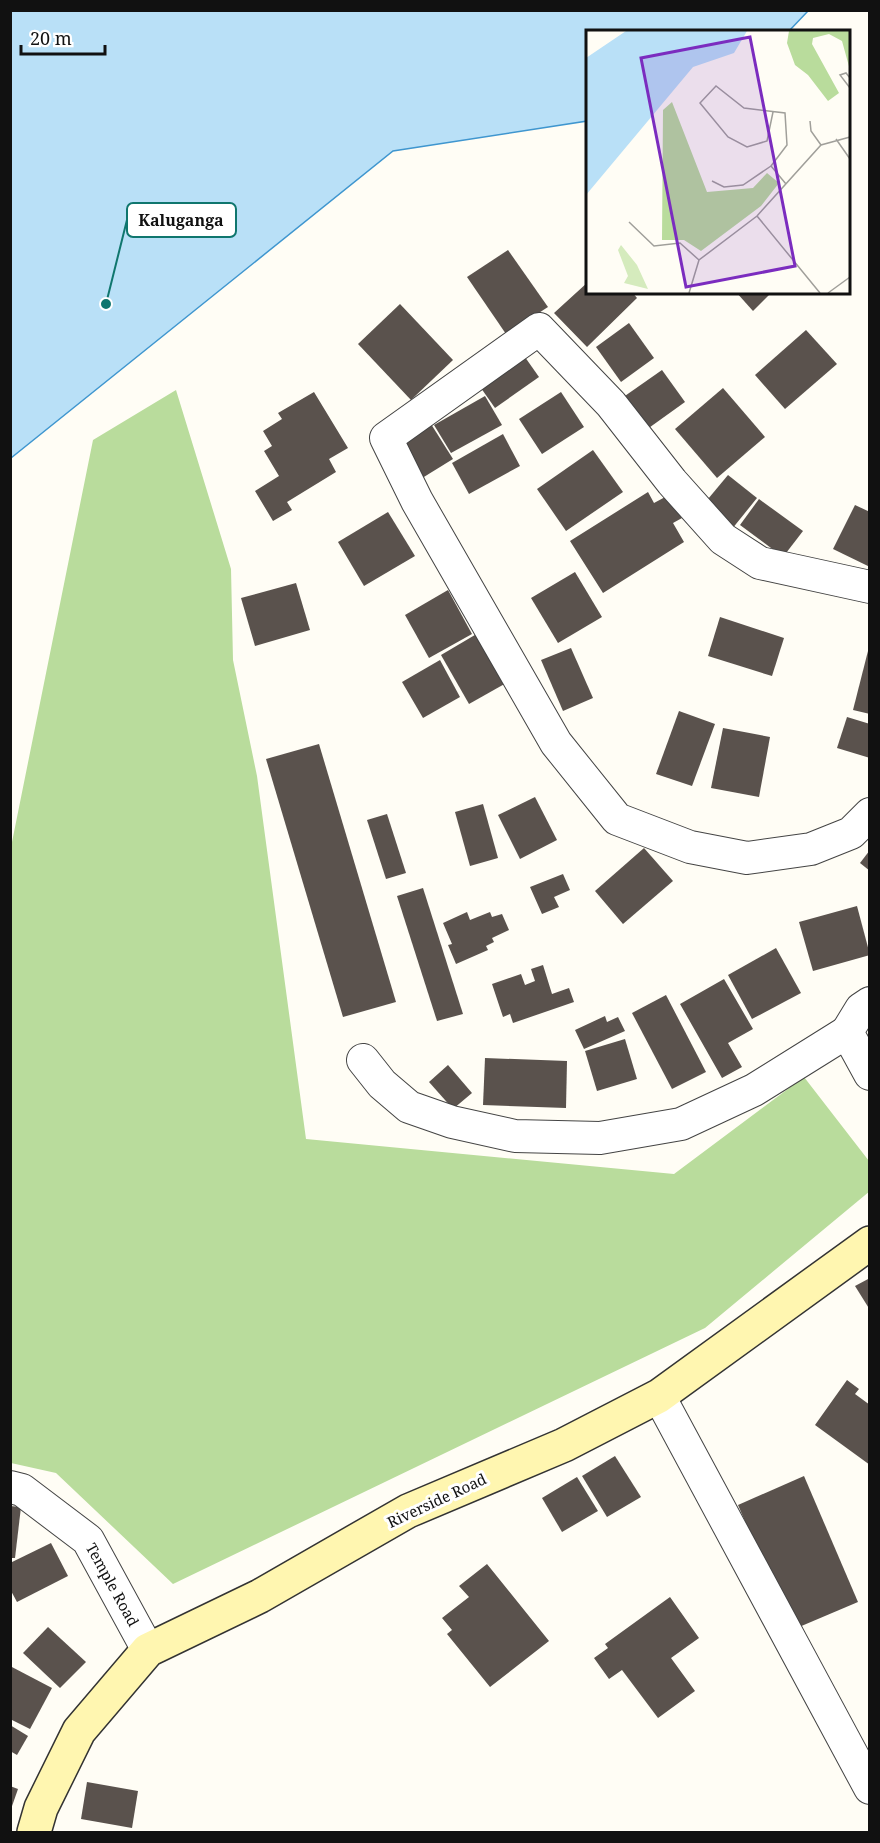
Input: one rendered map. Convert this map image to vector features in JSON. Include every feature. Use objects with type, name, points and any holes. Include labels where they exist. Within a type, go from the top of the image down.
[{"type":"street","points":[[870,587],[760,563],[723,539],[672,482],[611,404],[539,329],[386,438],[417,501],[556,743],[617,819],[690,847],[747,858],[811,849],[851,833],[870,814]]},
{"type":"street","points":[[363,1060],[382,1084],[409,1107],[452,1122],[514,1136],[600,1138],[681,1124],[754,1089],[847,1032],[861,1009],[870,1003]]},
{"type":"street","points":[[847,1032],[870,1074]]},
{"type":"street","name":"Riverside Road","points":[[34,1833],[42,1808],[79,1731],[148,1650],[260,1596],[408,1511],[564,1445],[659,1396],[870,1243]]},
{"type":"street","points":[[659,1396],[870,1788]]},
{"type":"street","name":"Temple Road","points":[[10,1487],[22,1490],[88,1540],[148,1650]]},
{"type":"green space","points":[[176,390],[231,569],[233,660],[257,776],[306,1139],[674,1174],[804,1077],[869,1161],[870,1191],[705,1328],[173,1584],[56,1473],[11,1463],[11,847],[93,440]]},
{"type":"water","points":[[11,10],[808,10],[790,30],[586,30],[586,121],[393,151],[11,458]]},
{"type":"building","points":[[508,250],[548,307],[506,334],[467,277]]},
{"type":"building","points":[[586,284],[586,294],[634,294],[637,298],[587,347],[554,313]]},
{"type":"building","points":[[738,294],[770,294],[753,311]]},
{"type":"building","points":[[400,304],[453,360],[411,400],[358,344]]},
{"type":"building","points":[[629,323],[654,358],[621,382],[596,347]]},
{"type":"building","points":[[806,330],[837,364],[785,409],[755,375]]},
{"type":"building","points":[[520,350],[539,377],[495,408],[476,381]]},
{"type":"building","points":[[662,370],[685,402],[646,430],[622,398]]},
{"type":"building","points":[[723,388],[765,437],[717,478],[675,429]]},
{"type":"building","points":[[314,392],[348,448],[329,459],[336,472],[287,502],[292,510],[273,521],[255,491],[279,476],[264,451],[272,446],[263,431],[282,419],[278,413]]},
{"type":"building","points":[[561,392],[584,427],[542,454],[519,419]]},
{"type":"building","points":[[485,396],[502,425],[451,453],[434,425]]},
{"type":"building","points":[[431,424],[453,459],[419,480],[397,444]]},
{"type":"building","points":[[503,434],[520,466],[469,494],[452,463]]},
{"type":"building","points":[[593,450],[623,492],[566,531],[537,489]]},
{"type":"building","points":[[728,475],[757,498],[732,529],[703,505]]},
{"type":"building","points":[[648,492],[654,503],[667,496],[682,518],[673,523],[684,542],[603,593],[570,541]]},
{"type":"building","points":[[759,499],[803,531],[783,557],[740,525]]},
{"type":"building","points":[[855,505],[870,512],[870,567],[833,549]]},
{"type":"building","points":[[388,512],[415,556],[364,586],[338,542]]},
{"type":"building","points":[[575,572],[602,617],[558,643],[531,598]]},
{"type":"building","points":[[296,583],[310,630],[255,646],[241,598]]},
{"type":"building","points":[[448,590],[472,634],[429,658],[405,615]]},
{"type":"building","points":[[720,617],[784,638],[772,676],[708,656]]},
{"type":"building","points":[[480,632],[508,682],[469,704],[441,655]]},
{"type":"building","points":[[870,647],[870,714],[853,710]]},
{"type":"building","points":[[571,648],[593,698],[563,711],[541,660]]},
{"type":"building","points":[[440,660],[460,697],[423,718],[402,682]]},
{"type":"building","points":[[679,711],[715,724],[692,786],[656,774]]},
{"type":"building","points":[[847,717],[870,724],[870,758],[837,748]]},
{"type":"building","points":[[723,728],[770,737],[759,797],[711,788]]},
{"type":"building","points":[[319,744],[396,1002],[343,1017],[266,759]]},
{"type":"building","points":[[535,797],[557,840],[520,859],[498,815]]},
{"type":"building","points":[[483,804],[498,858],[470,866],[455,812]]},
{"type":"building","points":[[387,814],[406,873],[386,879],[367,820]]},
{"type":"building","points":[[644,848],[673,881],[623,924],[595,891]]},
{"type":"building","points":[[870,850],[870,871],[860,863]]},
{"type":"building","points":[[563,874],[570,890],[554,897],[559,907],[542,914],[530,887]]},
{"type":"building","points":[[423,888],[463,1014],[437,1021],[397,896]]},
{"type":"building","points":[[857,906],[870,955],[813,971],[799,922]]},
{"type":"building","points":[[467,912],[470,920],[490,912],[492,917],[502,914],[509,930],[492,938],[494,942],[486,946],[488,950],[456,964],[448,945],[452,944],[443,923]]},
{"type":"building","points":[[776,948],[801,993],[752,1019],[728,975]]},
{"type":"building","points":[[543,965],[552,994],[569,988],[574,1002],[513,1023],[510,1014],[503,1017],[492,984],[521,974],[525,985],[535,981],[531,969]]},
{"type":"building","points":[[724,979],[753,1029],[728,1043],[742,1067],[722,1078],[680,1004]]},
{"type":"building","points":[[666,995],[706,1072],[672,1089],[632,1013]]},
{"type":"building","points":[[605,1016],[607,1022],[618,1017],[625,1031],[584,1049],[575,1030]]},
{"type":"building","points":[[625,1039],[637,1079],[597,1091],[585,1051]]},
{"type":"building","points":[[485,1058],[567,1061],[566,1108],[483,1105]]},
{"type":"building","points":[[448,1065],[472,1093],[453,1109],[429,1082]]},
{"type":"building","points":[[870,1278],[870,1310],[855,1286]]},
{"type":"building","points":[[847,1380],[859,1389],[855,1394],[870,1405],[870,1465],[815,1425]]},
{"type":"building","points":[[615,1456],[641,1497],[607,1517],[582,1476]]},
{"type":"building","points":[[804,1476],[858,1602],[792,1630],[738,1505]]},
{"type":"building","points":[[577,1477],[598,1511],[562,1532],[542,1498]]},
{"type":"building","points":[[10,1506],[21,1507],[15,1558],[10,1558]]},
{"type":"building","points":[[51,1543],[68,1576],[17,1602],[10,1589],[10,1563]]},
{"type":"building","points":[[487,1564],[549,1641],[490,1687],[447,1634],[452,1630],[442,1618],[469,1597],[459,1586]]},
{"type":"building","points":[[670,1597],[699,1638],[671,1658],[695,1691],[658,1718],[622,1670],[609,1679],[594,1658],[608,1648],[605,1644]]},
{"type":"building","points":[[48,1627],[86,1662],[60,1688],[23,1653]]},
{"type":"building","points":[[10,1666],[52,1688],[30,1729],[10,1719]]},
{"type":"building","points":[[10,1725],[28,1736],[17,1755],[10,1751]]},
{"type":"building","points":[[87,1782],[138,1791],[132,1828],[81,1819]]},
{"type":"building","points":[[10,1786],[18,1789],[11,1809],[10,1809]]},
{"type":"place","name":"Kaluganga","points":[[106,304]]}]
